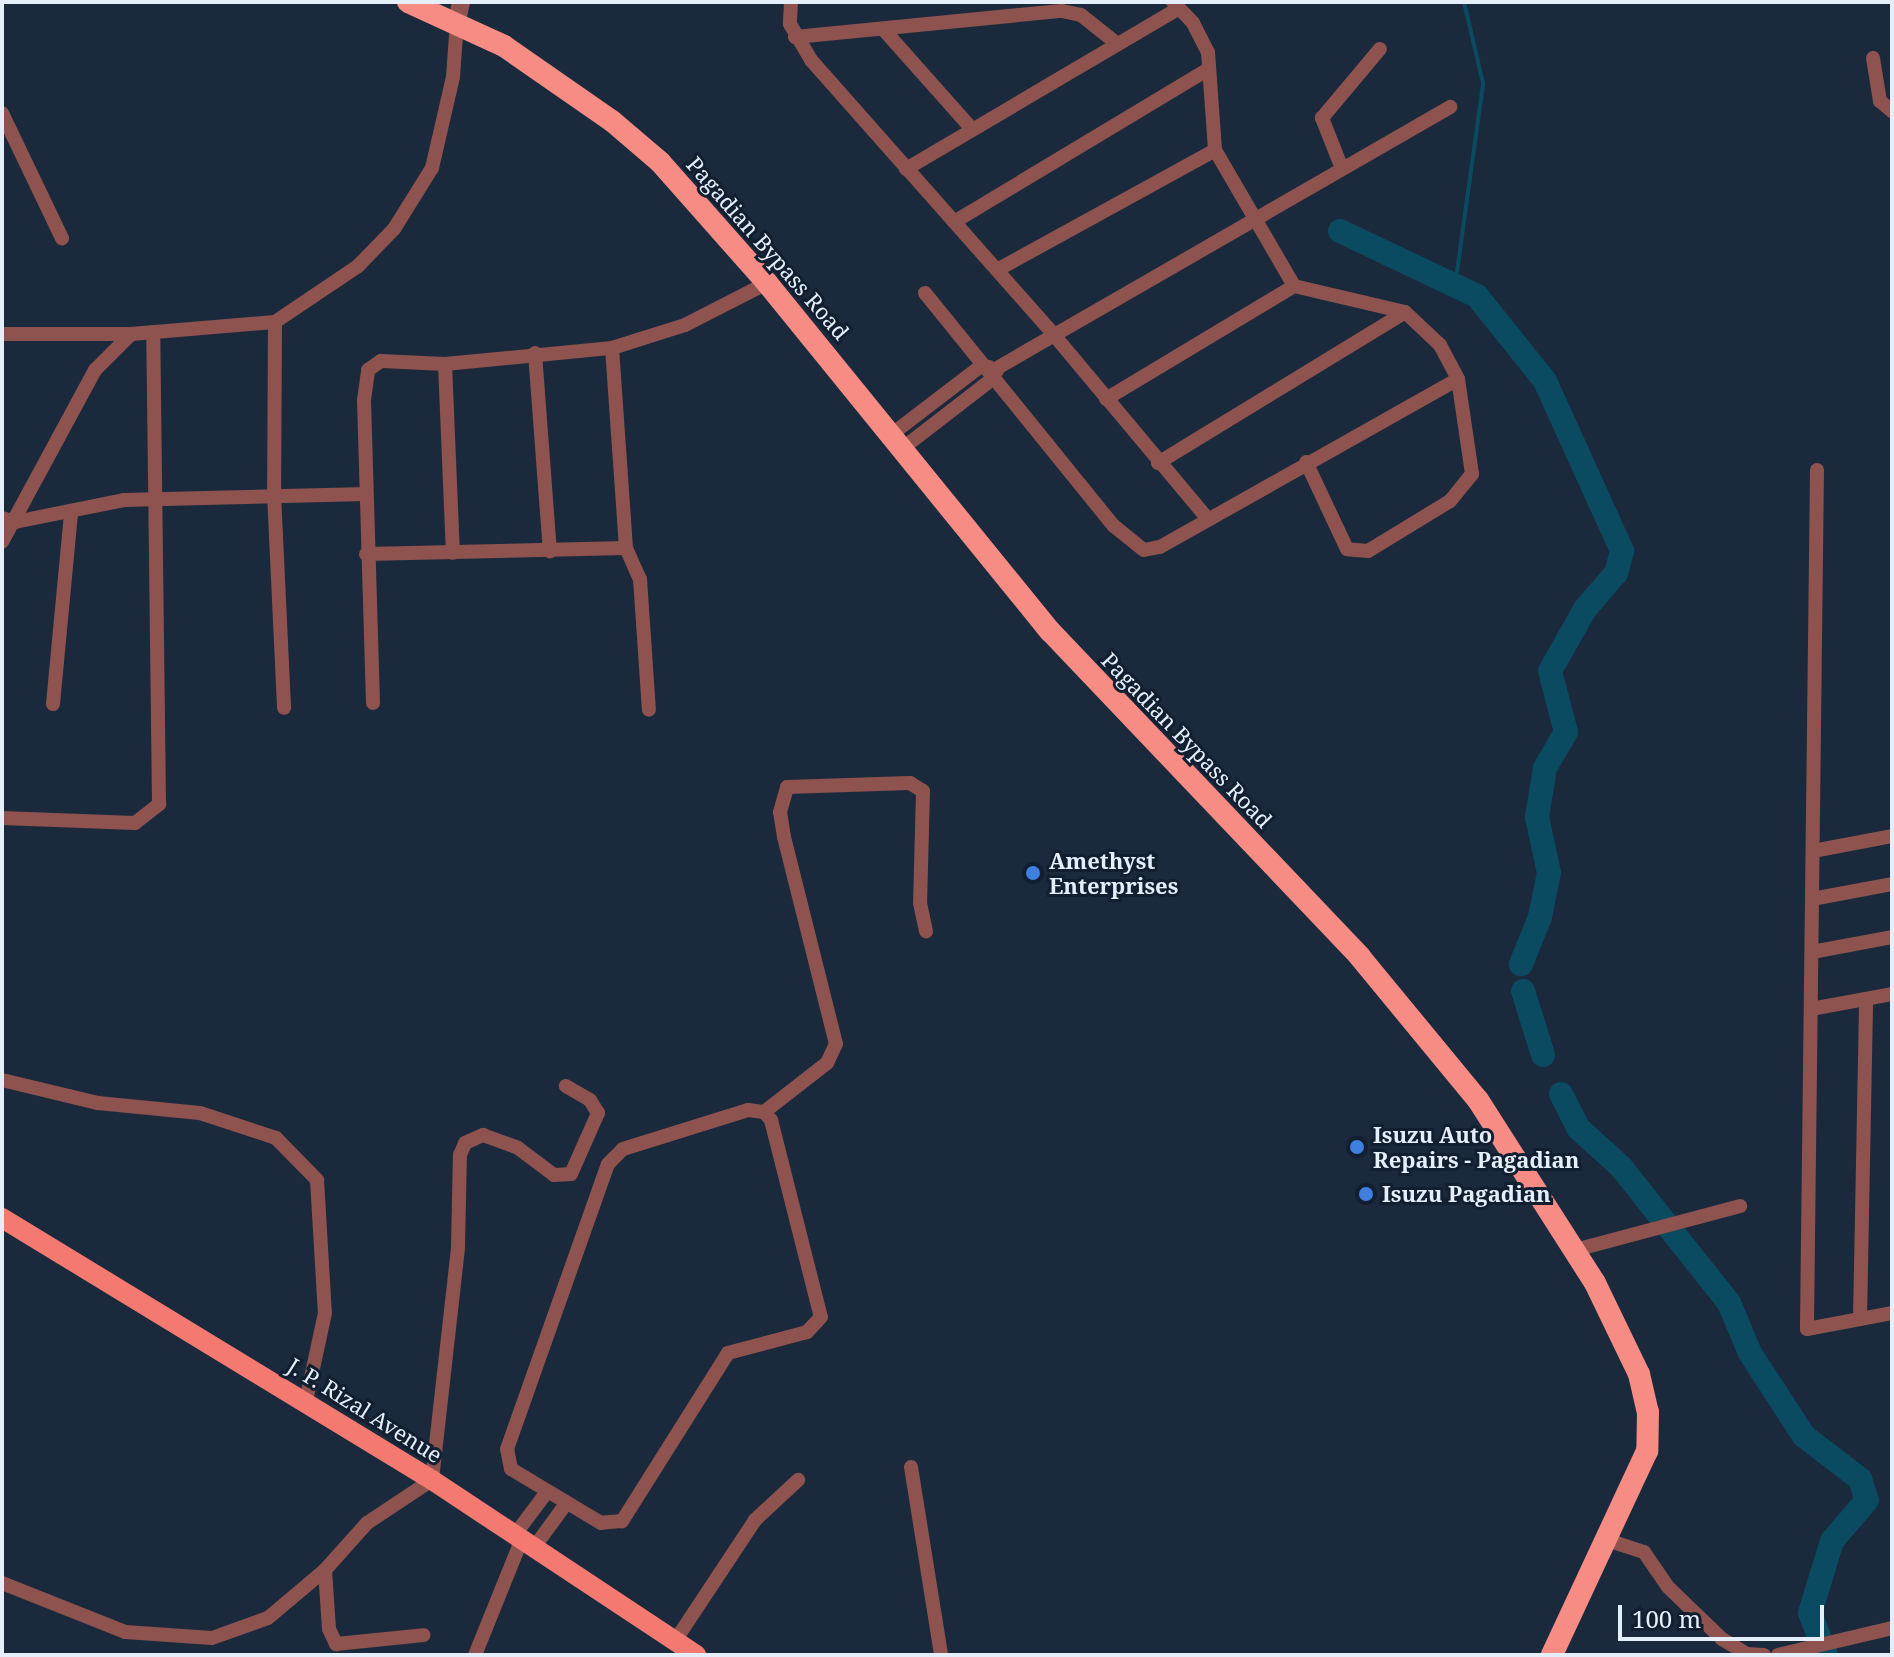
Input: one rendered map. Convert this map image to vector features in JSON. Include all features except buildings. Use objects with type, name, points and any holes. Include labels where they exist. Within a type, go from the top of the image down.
[{"type":"highway","name":"Pagadian Bypass Road","points":[[408,2],[459,11],[612,121],[660,162],[767,283],[1115,705],[1418,1022],[1478,1100],[1575,1250],[1639,1374],[1648,1412],[1647,1451],[1552,1655]]},
{"type":"main road","name":"J. P. Rizal Avenue","points":[[2,1218],[432,1480],[696,1655]]},
{"type":"street","points":[[791,2],[795,37],[906,169],[1054,335],[1206,517]]},
{"type":"street","points":[[906,169],[1176,5],[1202,38],[1209,69],[1215,150],[1252,220],[1294,286]]},
{"type":"street","points":[[2,334],[131,334],[275,322],[358,266],[416,199],[443,130],[459,11]]},
{"type":"street","points":[[795,37],[1062,11],[1081,15],[1115,42]]},
{"type":"street","points":[[884,30],[971,128]]},
{"type":"street","points":[[1341,166],[1322,118],[1380,49]]},
{"type":"street","points":[[1873,58],[1880,101],[1892,111]]},
{"type":"street","points":[[954,222],[1209,69]]},
{"type":"street","points":[[898,441],[991,380],[999,367],[1341,166],[1450,107]]},
{"type":"street","points":[[2,113],[62,238]]},
{"type":"street","points":[[997,270],[1215,150]]},
{"type":"street","points":[[373,703],[366,554],[368,370],[381,361],[445,364],[612,348],[685,325],[767,283]]},
{"type":"street","points":[[1106,399],[1294,286],[1405,312],[1440,345],[1458,379],[1472,474],[1450,501],[1368,551],[1355,553],[1339,538],[1306,462]]},
{"type":"street","points":[[925,293],[991,380],[1132,543],[1144,550],[1160,547],[1206,517],[1458,379]]},
{"type":"street","points":[[1158,463],[1405,312]]},
{"type":"street","points":[[275,322],[274,494],[284,708]]},
{"type":"street","points":[[2,818],[135,823],[159,804],[158,500],[153,332]]},
{"type":"street","points":[[2,542],[8,520],[95,370],[131,334]]},
{"type":"street","points":[[612,348],[626,548],[640,579],[649,710]]},
{"type":"street","points":[[535,353],[550,551]]},
{"type":"street","points":[[445,364],[453,553]]},
{"type":"street","points":[[898,441],[981,366],[999,367]]},
{"type":"street","points":[[1817,470],[1807,1329],[1892,1313]]},
{"type":"street","points":[[8,520],[71,512],[124,500],[366,494]]},
{"type":"street","points":[[53,704],[71,512]]},
{"type":"street","points":[[366,554],[626,548]]},
{"type":"street","points":[[764,1112],[827,1063],[836,1044],[784,837],[780,812],[787,787],[910,783],[923,791],[920,903],[926,931]]},
{"type":"street","points":[[1813,851],[1892,836]]},
{"type":"street","points":[[1812,899],[1892,884]]},
{"type":"street","points":[[1812,952],[1892,937]]},
{"type":"street","points":[[1811,1009],[1892,994]]},
{"type":"street","points":[[1860,1319],[1866,999]]},
{"type":"street","points":[[2,1080],[98,1103],[200,1113],[276,1138],[317,1180],[325,1313],[306,1401]]},
{"type":"street","points":[[2,1583],[94,1623],[185,1640],[212,1638],[268,1618],[325,1570],[367,1523],[432,1480],[458,1247],[460,1155],[465,1143],[483,1135],[518,1148],[554,1175],[571,1174],[598,1113],[590,1100],[566,1086]]},
{"type":"street","points":[[748,1110],[764,1112],[771,1120],[821,1317],[807,1332],[728,1353],[622,1521],[601,1523],[565,1505],[511,1469],[507,1449],[608,1164],[623,1149],[748,1110]]},
{"type":"street","points":[[1575,1250],[1740,1206]]},
{"type":"street","points":[[911,1467],[941,1655]]},
{"type":"street","points":[[675,1641],[755,1520],[798,1480]]},
{"type":"street","points":[[475,1655],[546,1493]]},
{"type":"street","points":[[523,1542],[565,1505]]},
{"type":"street","points":[[1607,1540],[1644,1552],[1668,1587],[1722,1639],[1747,1654],[1764,1655]]},
{"type":"street","points":[[325,1570],[329,1629],[336,1644],[424,1635]]},
{"type":"street","points":[[1778,1655],[1892,1628]]},
{"type":"waterway","points":[[1455,286],[1483,83],[1464,2]]},
{"type":"waterway","points":[[1340,231],[1477,296],[1545,381],[1622,551],[1616,573],[1585,609],[1550,671],[1566,732],[1545,768],[1537,817],[1549,873],[1540,917],[1521,964]]},
{"type":"waterway","points":[[1523,991],[1543,1055]]},
{"type":"waterway","points":[[1561,1094],[1578,1128],[1621,1167],[1729,1303],[1750,1353],[1804,1436],[1860,1479],[1867,1500],[1832,1541],[1810,1613],[1826,1655]]},
{"type":"place","name":"Amethyst Enterprises","points":[[1033,873]]},
{"type":"place","name":"Isuzu Auto Repairs - Pagadian","points":[[1357,1147]]},
{"type":"place","name":"Isuzu Pagadian","points":[[1366,1194]]}]
